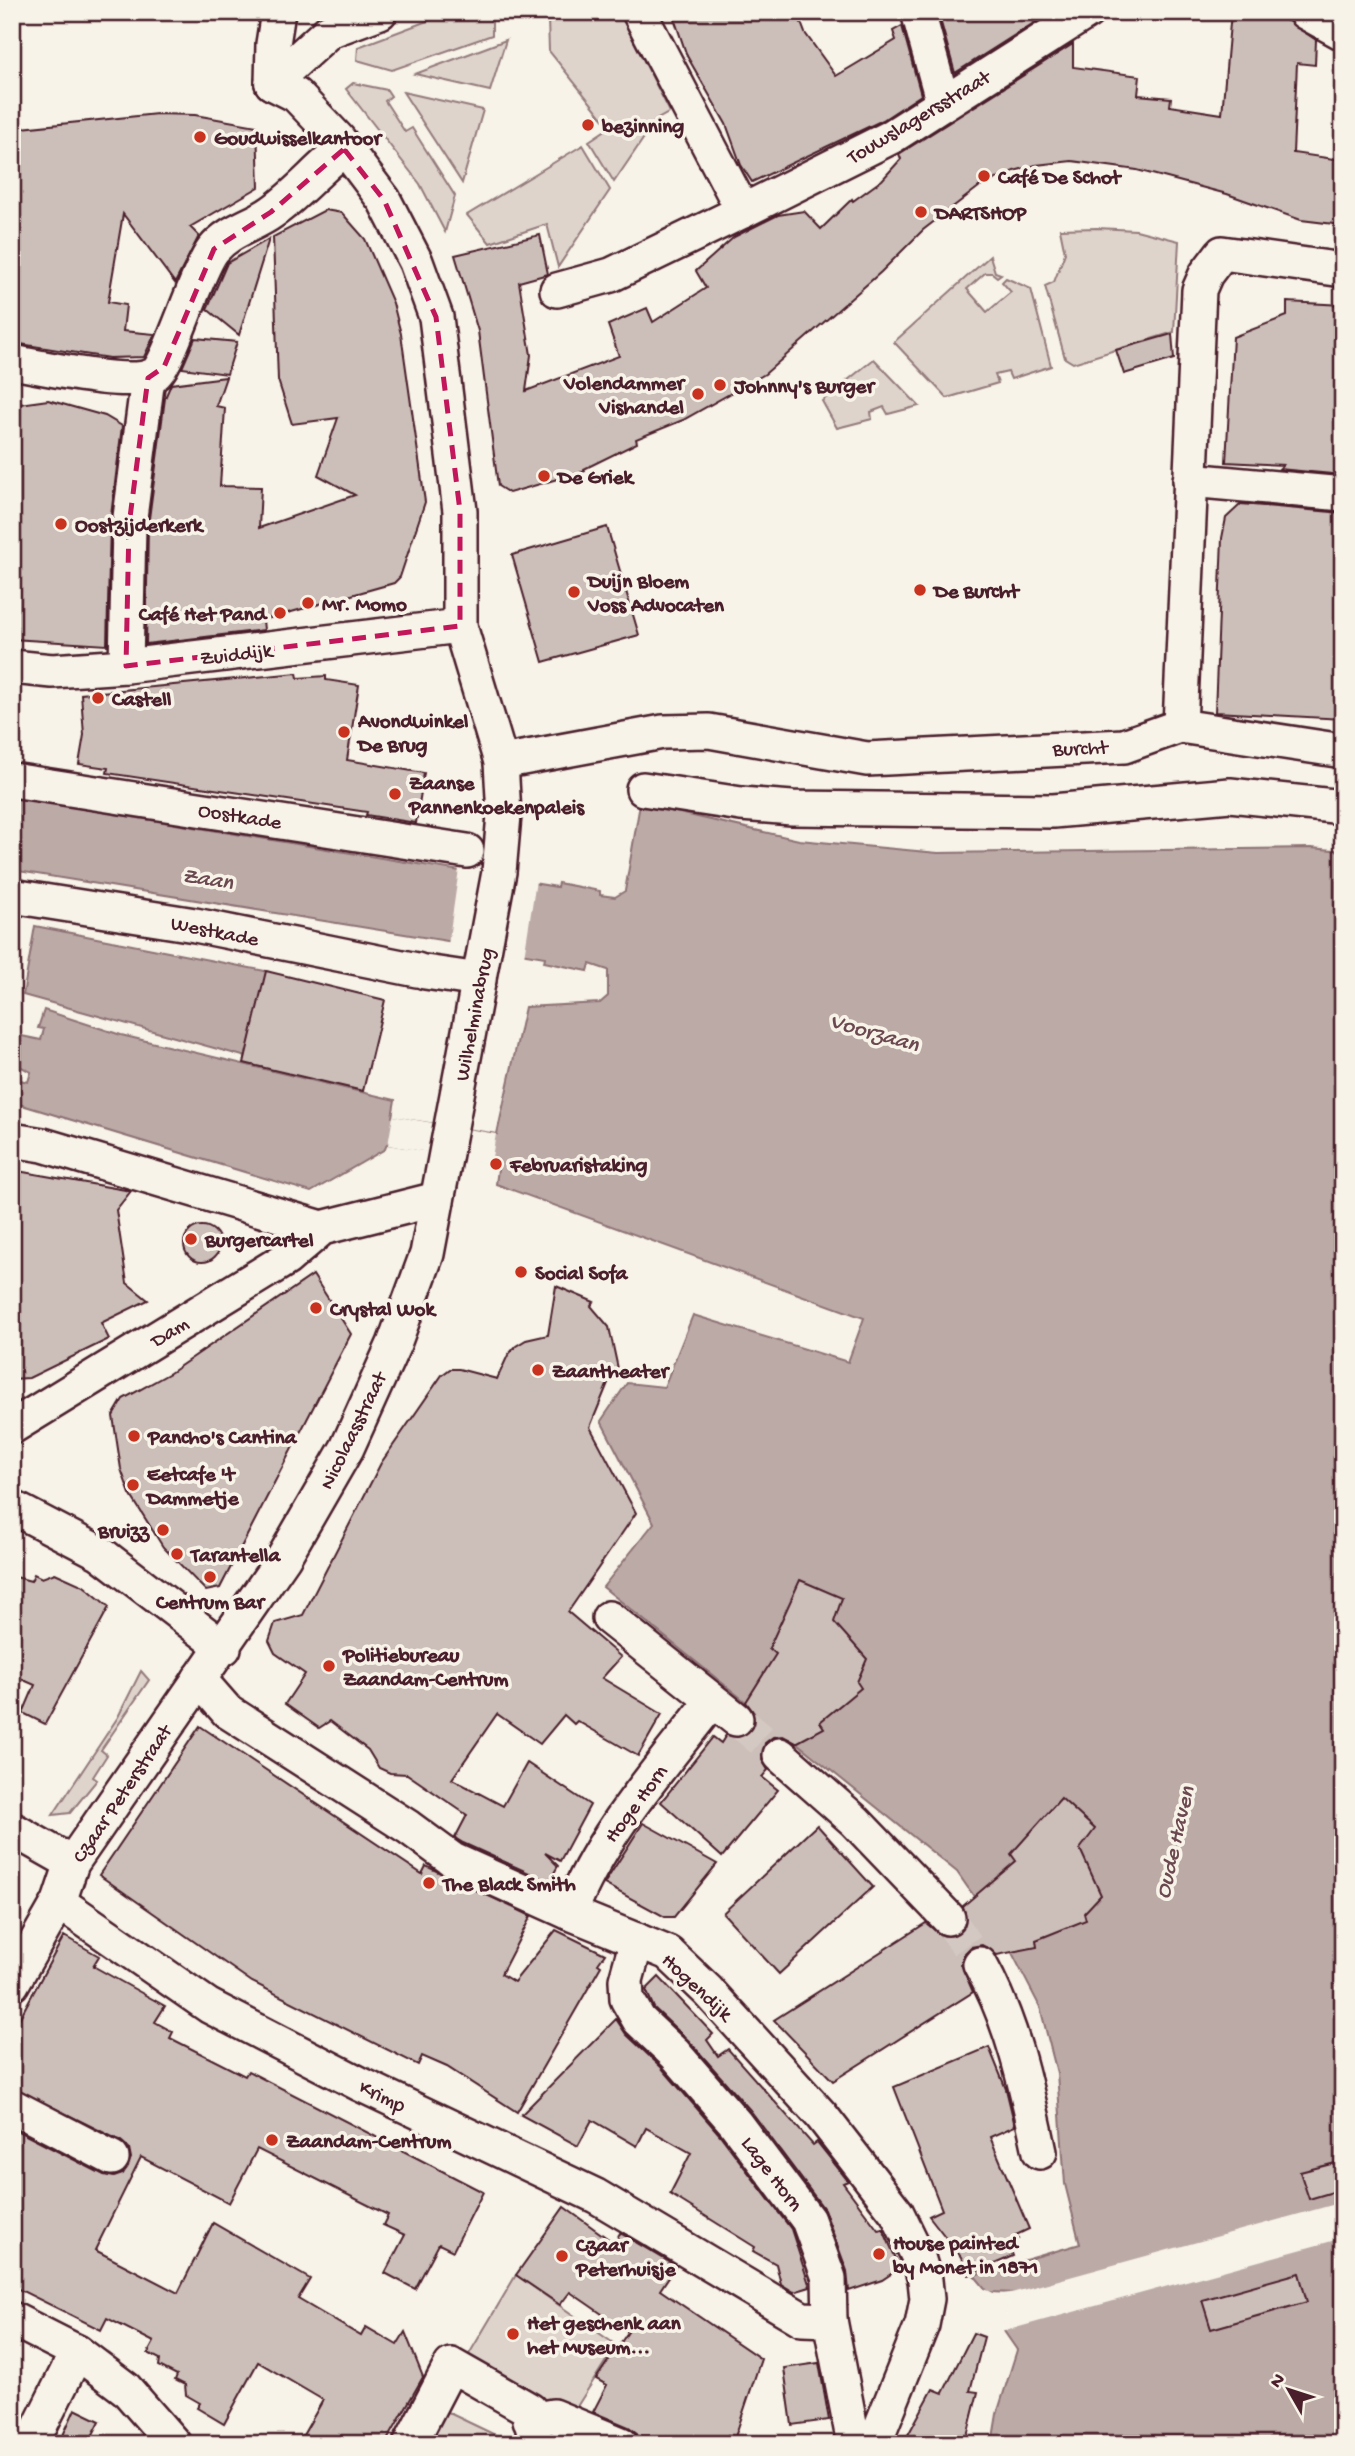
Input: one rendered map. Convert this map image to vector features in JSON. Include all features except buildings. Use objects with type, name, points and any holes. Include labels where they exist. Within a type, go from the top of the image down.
[{"type":"street","points":[[272,83],[273,44],[278,12]]},
{"type":"street","points":[[272,83],[328,31],[380,12]]},
{"type":"street","points":[[639,12],[743,211]]},
{"type":"street","points":[[918,12],[943,103]]},
{"type":"street","name":"Touwslagersstraat","points":[[557,290],[611,275],[891,137],[1087,12]]},
{"type":"street","points":[[1305,12],[1343,33]]},
{"type":"street","name":"Wilhelminabrug","points":[[272,83],[296,95],[344,149],[384,200],[416,262],[436,317],[451,420],[460,538],[460,626],[501,762],[504,815],[499,872],[449,1141]]},
{"type":"street","points":[[12,362],[135,381],[148,378],[164,367],[173,336],[214,249],[237,230],[271,212],[317,169],[344,149]]},
{"type":"street","points":[[1343,270],[1222,253],[1206,274],[1197,303],[1180,726],[1343,751]]},
{"type":"street","points":[[126,666],[129,525],[148,378]]},
{"type":"street","points":[[1190,480],[1343,494]]},
{"type":"street","name":"Zuiddijk","points":[[12,667],[52,671],[126,666],[460,626]]},
{"type":"street","name":"Burcht","points":[[501,762],[663,732],[709,731],[867,759],[1124,746],[1180,726]]},
{"type":"street","name":"Oostkade","points":[[12,779],[467,851]]},
{"type":"street","points":[[643,789],[741,804],[860,810],[1053,811],[1230,795],[1343,807]]},
{"type":"street","name":"Westkade","points":[[12,897],[195,925],[421,971],[482,966]]},
{"type":"street","name":"Nicolaasstraat","points":[[199,1679],[224,1648],[284,1557],[347,1448],[394,1344],[427,1254],[449,1141]]},
{"type":"street","points":[[28,1142],[322,1228]]},
{"type":"street","name":"Dam","points":[[12,1427],[286,1259],[322,1228],[437,1199]]},
{"type":"street","points":[[12,1507],[100,1553],[224,1648]]},
{"type":"street","name":"Hoge Horn","points":[[570,1913],[584,1876],[611,1833],[724,1710],[609,1618]]},
{"type":"street","name":"Czaar Peterstraat","points":[[12,1984],[59,1902],[72,1863],[199,1679]]},
{"type":"street","name":"Hogendijk","points":[[199,1679],[227,1710],[408,1827],[453,1860],[570,1913],[668,1953],[708,1991],[821,2115],[897,2214],[917,2254],[927,2299],[922,2325],[874,2444]]},
{"type":"street","points":[[780,1755],[855,1821],[948,1918]]},
{"type":"street","points":[[12,1829],[72,1863]]},
{"type":"street","name":"Krimp","points":[[59,1902],[209,2006],[359,2084],[593,2195],[802,2319],[830,2320]]},
{"type":"street","name":"Lage Horn","points":[[637,1940],[626,1980],[627,1999],[639,2020],[675,2054],[735,2123],[808,2220],[829,2278],[830,2320],[854,2444]]},
{"type":"street","points":[[980,1964],[995,1990],[1018,2050],[1040,2152]]},
{"type":"street","points":[[12,2106],[111,2158]]},
{"type":"street","points":[[12,2319],[77,2352],[126,2389],[174,2444]]},
{"type":"street","points":[[31,2444],[77,2352]]},
{"type":"street","points":[[410,2444],[451,2365],[530,2410],[530,2432]]},
{"type":"street","points":[[530,2432],[553,2416],[621,2444]]},
{"type":"highlighted area","points":[[344,149],[384,200],[436,317],[460,511],[460,626],[126,666],[129,525],[148,378],[164,367],[214,249],[271,212]]},
{"type":"shaded area","points":[[451,12],[511,12],[510,19],[492,20],[492,35],[392,70],[357,60],[358,47]]},
{"type":"shaded area","points":[[530,12],[619,12],[670,112],[656,120],[614,182],[589,141],[610,127],[549,51],[548,18],[528,19]]},
{"type":"shaded area","points":[[506,40],[490,91],[415,74]]},
{"type":"shaded area","points":[[353,83],[387,90],[391,96],[385,101],[405,132],[412,128],[455,196],[445,232],[420,184],[346,89]]},
{"type":"shaded area","points":[[403,92],[483,110],[462,183]]},
{"type":"shaded area","points":[[583,145],[610,190],[558,267],[547,224],[490,243],[467,215]]},
{"type":"shaded area","points":[[1060,229],[1136,230],[1179,241],[1174,332],[1073,363],[1065,358],[1045,286],[1054,282],[1065,253]]},
{"type":"shaded area","points":[[990,256],[995,272],[1001,274],[997,277],[992,273],[985,273],[967,289],[987,312],[1011,292],[1002,282],[1006,278],[1031,289],[1051,366],[1011,379],[1008,372],[995,375],[998,383],[947,398],[894,342]]},
{"type":"shaded area","points":[[874,359],[919,406],[888,414],[884,407],[871,412],[872,419],[837,428],[822,401]]},
{"type":"shaded area","points":[[141,1671],[149,1680],[101,1750],[107,1755],[93,1777],[97,1780],[70,1813],[53,1815],[118,1717]]},
{"type":"shaded area","points":[[516,2275],[616,2345],[571,2416],[465,2361]]},
{"type":"shaded area","points":[[445,2411],[514,2444],[429,2444]]},
{"type":"water","points":[[12,797],[557,887],[558,883],[600,891],[600,895],[615,897],[625,891],[640,804],[799,840],[938,853],[1311,848],[1343,851],[1343,2444],[992,2444],[997,2414],[1017,2350],[1004,2331],[1015,2293],[988,2292],[974,2275],[1080,2244],[1065,2184],[1057,2073],[1040,2007],[1009,1947],[957,1872],[603,1587],[654,1523],[601,1421],[627,1383],[664,1387],[693,1315],[848,1362],[864,1318],[496,1184],[498,1169],[492,1161],[387,1144],[385,1149],[311,1192],[12,1102],[20,1080],[28,1082],[31,1072],[12,1062],[12,1034],[41,1040],[44,1029],[38,1028],[44,1010],[121,1035],[395,1100],[392,1117],[497,1134],[525,1007],[600,1003],[608,996],[608,970],[590,964],[588,971],[544,962],[545,957],[12,870]]},
{"type":"water","points":[[35,926],[270,972],[250,1058],[23,995]]},
{"type":"pier","points":[[459,869],[536,881],[524,957],[448,945]]},
{"type":"pier","points":[[393,1116],[496,1134],[491,1163],[388,1145]]},
{"type":"pier","points":[[1343,2202],[1343,2238],[1001,2332],[1010,2297],[986,2295],[976,2285],[998,2295],[1015,2292]]},
{"type":"tunnel","points":[[736,1719],[780,1755]]},
{"type":"tunnel","points":[[948,1918],[980,1964]]},
{"type":"place","name":"bezinning","points":[[588,125]]},
{"type":"place","name":"Goudwisselkantoor","points":[[200,137]]},
{"type":"place","name":"Café De Schot","points":[[984,176]]},
{"type":"place","name":"DARTSHOP","points":[[921,212]]},
{"type":"place","name":"Johnny's Burger","points":[[720,385]]},
{"type":"place","name":"Volendammer Vishandel","points":[[698,394]]},
{"type":"place","name":"De Griek","points":[[544,476]]},
{"type":"place","name":"Oostzijderkerk","points":[[61,524]]},
{"type":"place","name":"De Burcht","points":[[920,590]]},
{"type":"place","name":"Duijn Bloem Voss Advocaten","points":[[574,592]]},
{"type":"place","name":"Mr. Momo","points":[[308,603]]},
{"type":"place","name":"Café Het Pand","points":[[280,613]]},
{"type":"place","name":"Castell","points":[[98,698]]},
{"type":"place","name":"Avondwinkel De Brug","points":[[344,732]]},
{"type":"place","name":"Zaanse Pannenkoekenpaleis","points":[[395,794]]},
{"type":"place","name":"Februaristaking","points":[[496,1164]]},
{"type":"place","name":"Burgercartel","points":[[191,1239]]},
{"type":"place","name":"Social Sofa","points":[[521,1272]]},
{"type":"place","name":"Crystal Wok","points":[[316,1308]]},
{"type":"place","name":"Zaantheater","points":[[538,1370]]},
{"type":"place","name":"Pancho's Cantina","points":[[134,1436]]},
{"type":"place","name":"Eetcafe 't Dammetje","points":[[133,1485]]},
{"type":"place","name":"Bruizz","points":[[163,1530]]},
{"type":"place","name":"Tarantella","points":[[177,1554]]},
{"type":"place","name":"Centrum Bar","points":[[210,1577]]},
{"type":"place","name":"Politiebureau Zaandam-Centrum","points":[[329,1666]]},
{"type":"place","name":"The Black Smith","points":[[429,1883]]},
{"type":"place","name":"Zaandam-Centrum","points":[[272,2140]]},
{"type":"place","name":"House painted by Monet in 1871","points":[[879,2254]]},
{"type":"place","name":"Czaar Peterhuisje","points":[[562,2256]]},
{"type":"place","name":"Het geschenk aan het Museum...","points":[[513,2334]]},
{"type":"water label","name":"Zaan","points":[[208,877]]},
{"type":"water label","name":"Voorzaan","points":[[875,1031]]},
{"type":"water label","name":"Oude Haven","points":[[1173,1842]]}]
